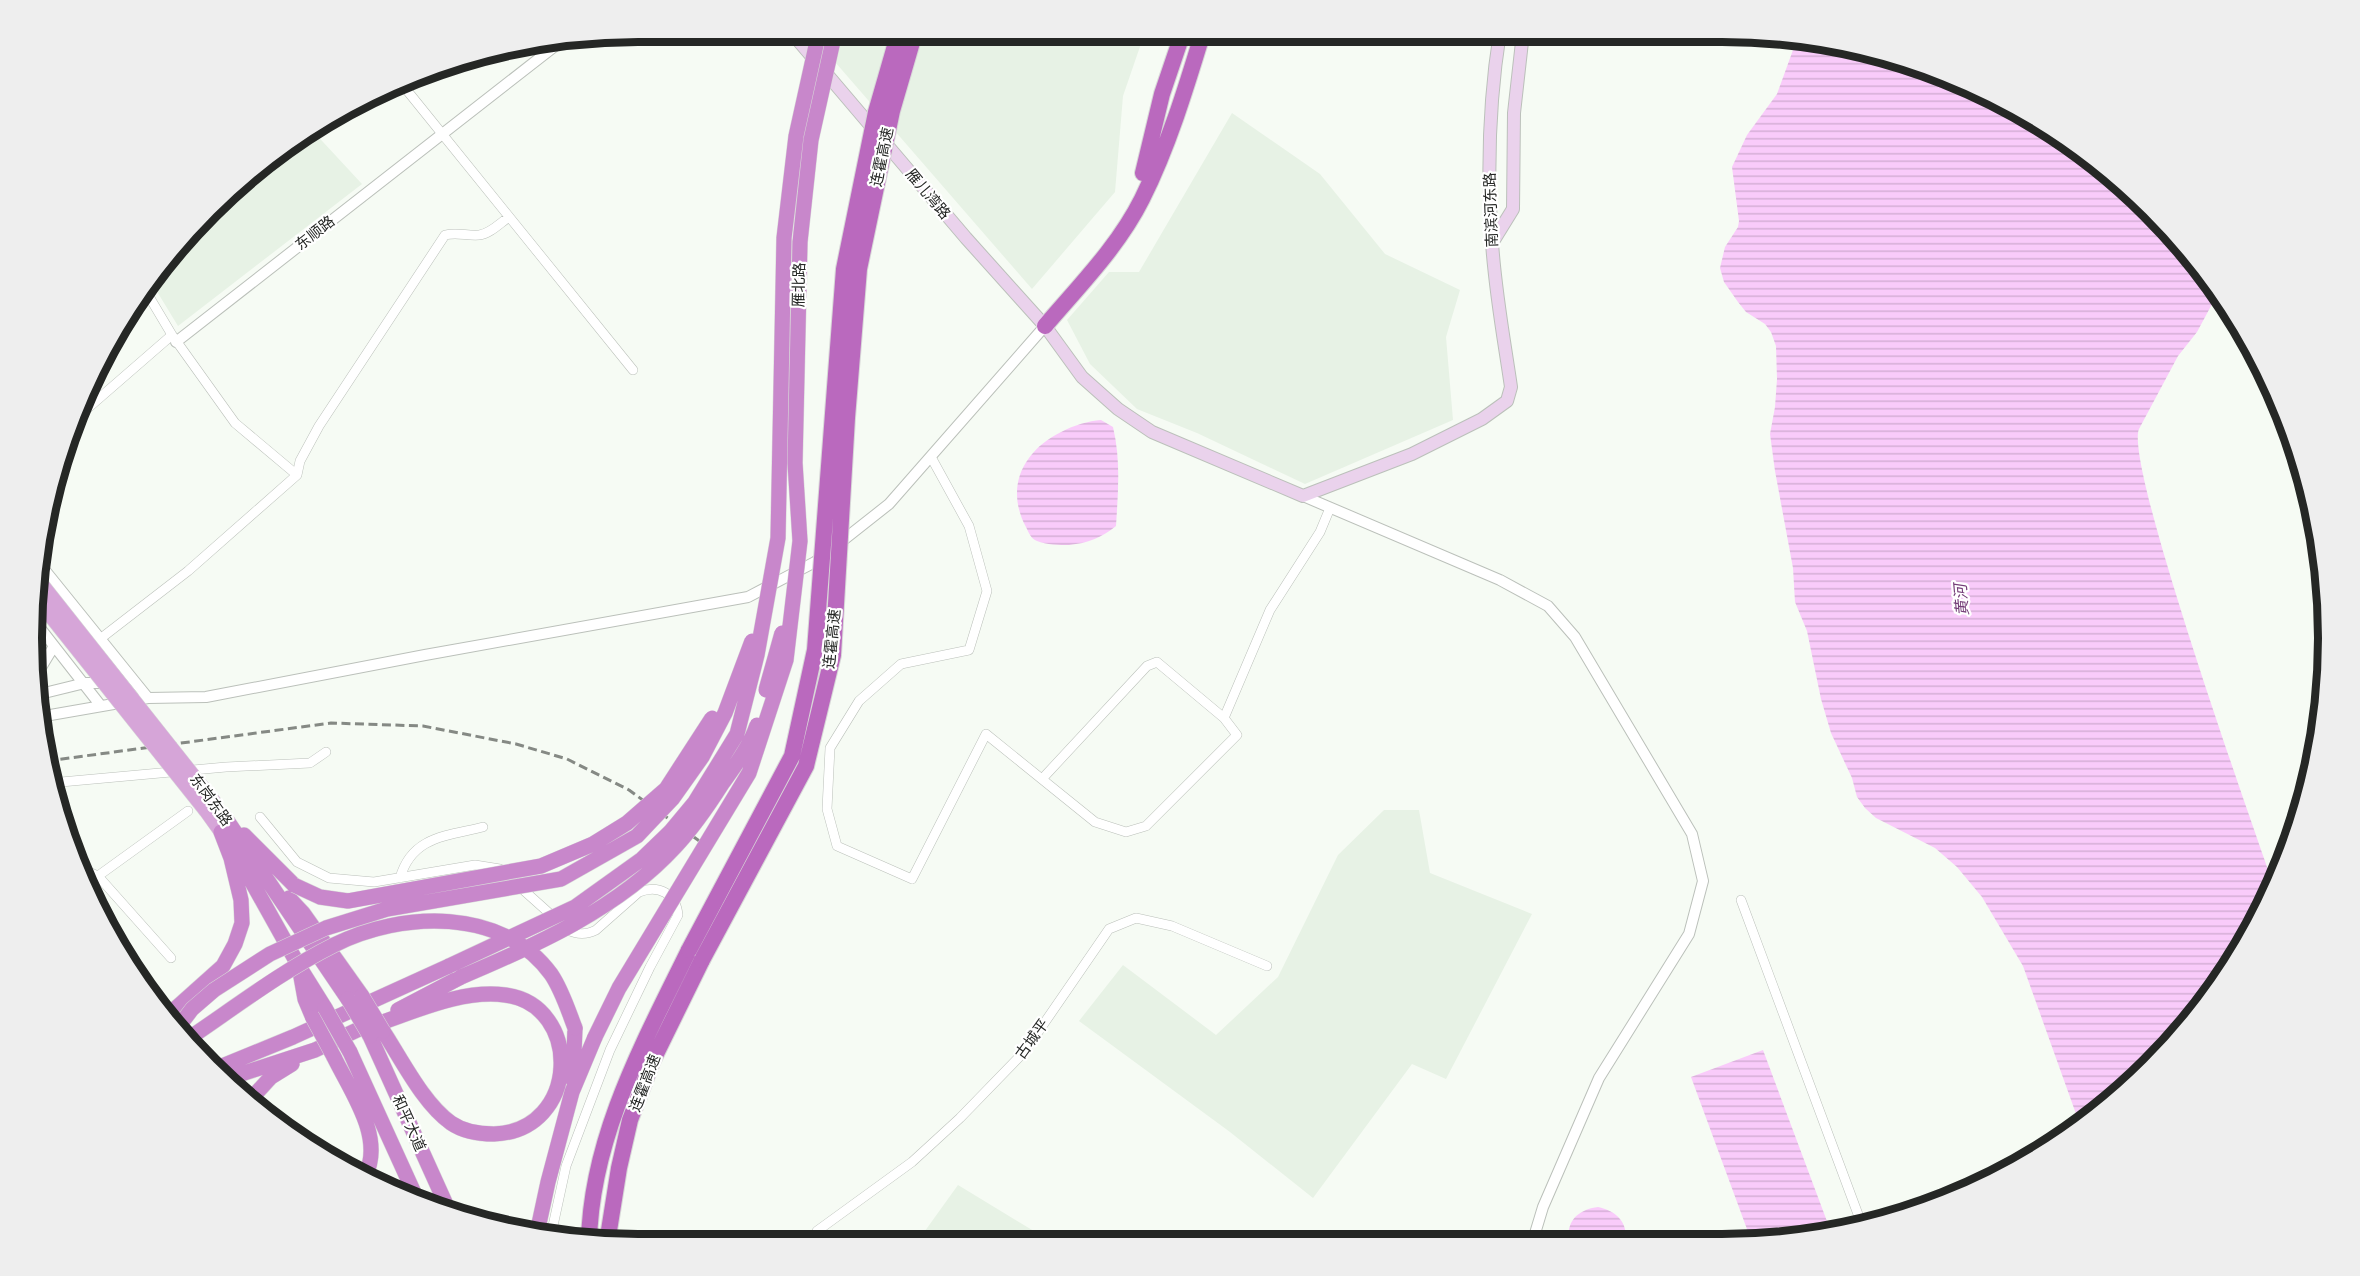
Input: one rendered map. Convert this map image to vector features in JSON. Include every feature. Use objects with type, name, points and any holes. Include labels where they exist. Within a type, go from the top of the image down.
[{"type":"highway","name":"雁北路","points":[[765,608],[778,538],[784,238],[796,136],[817,42]]},
{"type":"highway","name":"雁北路","points":[[795,590],[800,541],[795,463],[800,242],[811,140],[833,42]]},
{"type":"highway","name":"连霍高速","points":[[609,1233],[619,1168],[630,1120],[652,1062],[695,955],[792,756],[815,650],[844,269],[876,112],[896,42]]},
{"type":"highway","name":"连霍高速","points":[[590,1232],[597,1172],[613,1117],[637,1058],[806,766],[833,655],[847,418],[859,269],[892,111],[912,42]]},
{"type":"highway","points":[[1042,323],[1069,282],[1113,231],[1127,209],[1147,162],[1162,94],[1180,42]]},
{"type":"highway","points":[[1042,323],[1081,285],[1120,235],[1142,200],[1166,141],[1200,42]]},
{"type":"highway","points":[[371,1032],[461,977],[518,953],[603,906],[675,848],[704,812],[756,729],[795,590]]},
{"type":"highway","points":[[539,1226],[572,1092],[595,1037],[619,988],[749,773],[786,660],[795,590]]},
{"type":"highway","points":[[224,816],[294,885],[320,897],[348,901],[541,866],[593,844],[627,824],[666,789],[719,706],[765,608]]},
{"type":"highway","points":[[224,1065],[292,1037],[575,907],[642,859],[670,832],[695,802],[737,734],[758,655],[765,608]]},
{"type":"highway","points":[[182,1022],[192,1009],[214,990],[270,954],[326,928],[387,909],[561,879],[637,836],[674,798],[702,758],[725,713],[765,608]]},
{"type":"highway","name":"东岗东路","points":[[224,816],[247,852],[303,913],[355,997],[371,1032]]},
{"type":"highway","points":[[173,1011],[223,966],[235,944],[242,923],[242,900],[231,858],[221,832]]},
{"type":"highway","name":"东岗东路","points":[[221,832],[232,847],[300,968],[305,999],[319,1013]]},
{"type":"highway","points":[[194,1035],[298,965],[336,944],[370,931],[406,923],[449,921],[492,929],[532,953],[551,974],[565,1000],[575,1028],[572,1092]]},
{"type":"highway","points":[[235,1076],[371,1032],[456,999],[506,995],[523,1001],[539,1011],[552,1027],[558,1041],[562,1061],[556,1095],[544,1111],[523,1129],[504,1133],[470,1133],[452,1124],[438,1112],[371,1032]]},
{"type":"highway","points":[[319,1013],[334,1057],[368,1127],[372,1146],[368,1170]]},
{"type":"highway","name":"和平大道","points":[[319,1013],[350,1052],[413,1190]]},
{"type":"highway","name":"和平大道","points":[[371,1032],[445,1202]]},
{"type":"highway","points":[[255,1094],[271,1077],[315,1050]]},
{"type":"main road","name":"雁儿湾路","points":[[799,42],[966,238],[1042,323],[1082,377],[1118,410],[1152,432],[1303,496]]},
{"type":"main road","name":"南滨河东路","points":[[1303,496],[1412,454],[1482,419],[1507,401],[1511,387],[1492,243],[1489,176],[1490,133],[1499,42]]},
{"type":"main road","name":"南滨河东路","points":[[1492,243],[1513,209],[1514,113],[1522,42]]},
{"type":"main road","name":"东岗东路","points":[[44,587],[211,807],[221,832]]},
{"type":"main road","name":"东岗东路","points":[[43,606],[211,807],[224,816]]},
{"type":"street","name":"东顺路","points":[[87,409],[174,338],[552,48]]},
{"type":"street","points":[[406,89],[633,369]]},
{"type":"street","points":[[100,639],[188,571],[297,475],[300,461],[320,426],[445,235],[457,232],[479,235],[487,233],[509,217]]},
{"type":"street","points":[[149,297],[174,338],[235,423],[297,475]]},
{"type":"street","points":[[47,714],[148,698],[206,697],[748,597],[815,562],[889,504],[1025,351],[1042,323]]},
{"type":"street","points":[[931,457],[969,526],[987,591],[969,650],[902,664],[859,701],[830,748],[827,809],[837,846],[912,879],[986,734],[1095,822],[1126,832],[1146,826],[1237,735],[1224,717],[1157,662],[1147,666],[1042,779]]},
{"type":"street","points":[[1303,496],[1500,580],[1548,606],[1575,637],[1692,834],[1703,881],[1689,934],[1599,1078],[1543,1207],[1535,1234]]},
{"type":"street","points":[[1224,717],[1270,610],[1320,532],[1330,508]]},
{"type":"street","points":[[46,571],[148,698]]},
{"type":"street","points":[[42,631],[101,706]]},
{"type":"street","points":[[43,665],[54,646]]},
{"type":"street","points":[[45,693],[85,683],[135,684]]},
{"type":"street","points":[[60,782],[226,767],[309,763],[326,752]]},
{"type":"street","points":[[98,876],[188,811]]},
{"type":"street","points":[[260,817],[297,862],[329,878],[374,882],[475,865],[500,869],[568,930],[582,935],[596,930],[639,892],[646,889],[662,890],[674,900],[678,915],[650,966],[610,1050],[566,1166],[553,1228]]},
{"type":"street","points":[[400,878],[410,854],[420,845],[483,827]]},
{"type":"street","points":[[90,872],[98,876],[171,958]]},
{"type":"street","points":[[1741,900],[1859,1218]]},
{"type":"street","name":"古城平","points":[[815,1234],[912,1162],[960,1118],[1025,1051],[1109,930],[1136,918],[1172,926],[1267,966]]},
{"type":"shaded area","points":[[818,42],[1142,42],[1123,96],[1115,192],[1032,289]]},
{"type":"shaded area","points":[[1232,113],[1320,174],[1385,254],[1460,290],[1446,337],[1453,420],[1305,484],[1197,433],[1137,409],[1090,364],[1067,320],[1109,272],[1139,272]]},
{"type":"shaded area","points":[[317,136],[362,184],[178,326],[155,289],[165,275],[190,245],[245,190],[275,165]]},
{"type":"shaded area","points":[[1384,810],[1419,810],[1430,873],[1532,914],[1446,1079],[1412,1064],[1313,1198],[1230,1132],[1079,1021],[1123,965],[1216,1035],[1278,977],[1338,855]]},
{"type":"shaded area","points":[[958,1185],[1039,1234],[923,1234]]},
{"type":"water","name":"黄河","points":[[1794,46],[1876,62],[1950,87],[1986,103],[2053,142],[2115,190],[2170,245],[2214,301],[2197,332],[2178,356],[2139,429],[2140,456],[2151,507],[2193,648],[2270,874],[2238,936],[2195,1001],[2143,1059],[2115,1086],[2077,1117],[2023,966],[1982,897],[1957,867],[1935,848],[1876,818],[1865,808],[1857,797],[1852,778],[1831,733],[1821,699],[1807,631],[1795,602],[1793,568],[1770,434],[1777,379],[1776,346],[1765,324],[1746,312],[1738,302],[1724,282],[1720,268],[1725,247],[1738,227],[1739,221],[1732,167],[1747,135],[1777,94]]},
{"type":"water","points":[[1101,420],[1113,427],[1116,439],[1118,476],[1116,526],[1100,537],[1076,544],[1053,544],[1035,540],[1030,536],[1022,519],[1017,501],[1018,483],[1024,466],[1035,450],[1052,437],[1071,427]]},
{"type":"water","points":[[1763,1050],[1828,1225],[1749,1233],[1691,1077]]},
{"type":"water","points":[[1598,1207],[1615,1214],[1625,1227],[1626,1234],[1569,1234],[1572,1221],[1580,1213]]},
{"type":"railway","points":[[54,760],[331,723],[423,726],[516,744],[567,759],[629,790],[702,843]]}]
